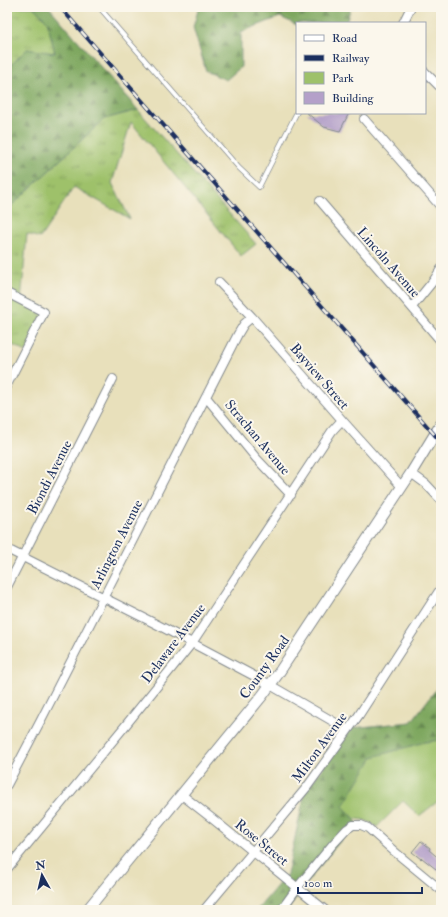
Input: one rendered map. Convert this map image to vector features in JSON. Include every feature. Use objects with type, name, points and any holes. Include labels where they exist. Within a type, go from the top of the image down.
[{"type":"street","points":[[404,22],[412,7]]},
{"type":"street","points":[[426,73],[441,88]]},
{"type":"street","points":[[364,119],[441,208]]},
{"type":"street","name":"Lincoln Avenue","points":[[320,201],[439,339]]},
{"type":"street","points":[[412,307],[429,287],[441,269]]},
{"type":"street","name":"Bayview Street","points":[[219,282],[252,317],[402,487]]},
{"type":"street","points":[[7,293],[44,312],[7,385]]},
{"type":"street","name":"Arlington Avenue","points":[[7,785],[42,720],[238,334],[244,324],[252,317]]},
{"type":"street","name":"Biondi Avenue","points":[[7,587],[113,379]]},
{"type":"street","name":"Strachan Avenue","points":[[206,397],[256,458],[290,495]]},
{"type":"street","name":"Delaware Avenue","points":[[7,869],[192,643],[332,431],[342,420]]},
{"type":"street","name":"County Road","points":[[87,910],[270,685],[311,626],[402,487],[441,424]]},
{"type":"street","points":[[411,473],[426,484],[441,500]]},
{"type":"street","points":[[7,549],[192,643],[270,685],[348,730]]},
{"type":"street","name":"Milton Avenue","points":[[204,910],[307,787],[348,730],[441,588]]},
{"type":"street","name":"Rose Street","points":[[182,795],[325,910]]},
{"type":"street","points":[[281,910],[297,888],[340,837],[353,825],[360,825],[368,828],[441,890]]},
{"type":"lane","points":[[99,7],[239,168],[259,186],[296,114]]},
{"type":"green space","points":[[7,7],[44,7],[66,32],[7,127]]},
{"type":"green space","points":[[33,7],[49,7],[138,110],[104,119],[12,205],[7,212],[7,69],[27,49],[55,53],[47,21]]},
{"type":"green space","points":[[199,7],[351,7],[346,22],[296,22],[296,25],[280,17],[241,32],[241,67],[226,80],[206,71],[193,27]]},
{"type":"green space","points":[[138,110],[256,244],[241,256],[131,122],[112,183],[130,219],[74,187],[40,238],[27,234],[21,302],[46,315],[26,352],[7,342],[7,212],[12,205],[104,119]]},
{"type":"green space","points":[[441,683],[441,740],[425,742],[344,806],[358,824],[345,835],[302,888],[288,910],[257,910],[287,874],[305,792],[351,728],[411,722]]},
{"type":"green space","points":[[441,740],[441,799],[419,816],[403,801],[377,827],[367,821],[355,819],[343,806],[373,757],[425,742]]},
{"type":"building","points":[[308,114],[348,114],[340,131],[324,127]]},
{"type":"building","points":[[421,841],[441,860],[441,873],[412,852]]},
{"type":"railway","points":[[60,7],[441,442]]}]
